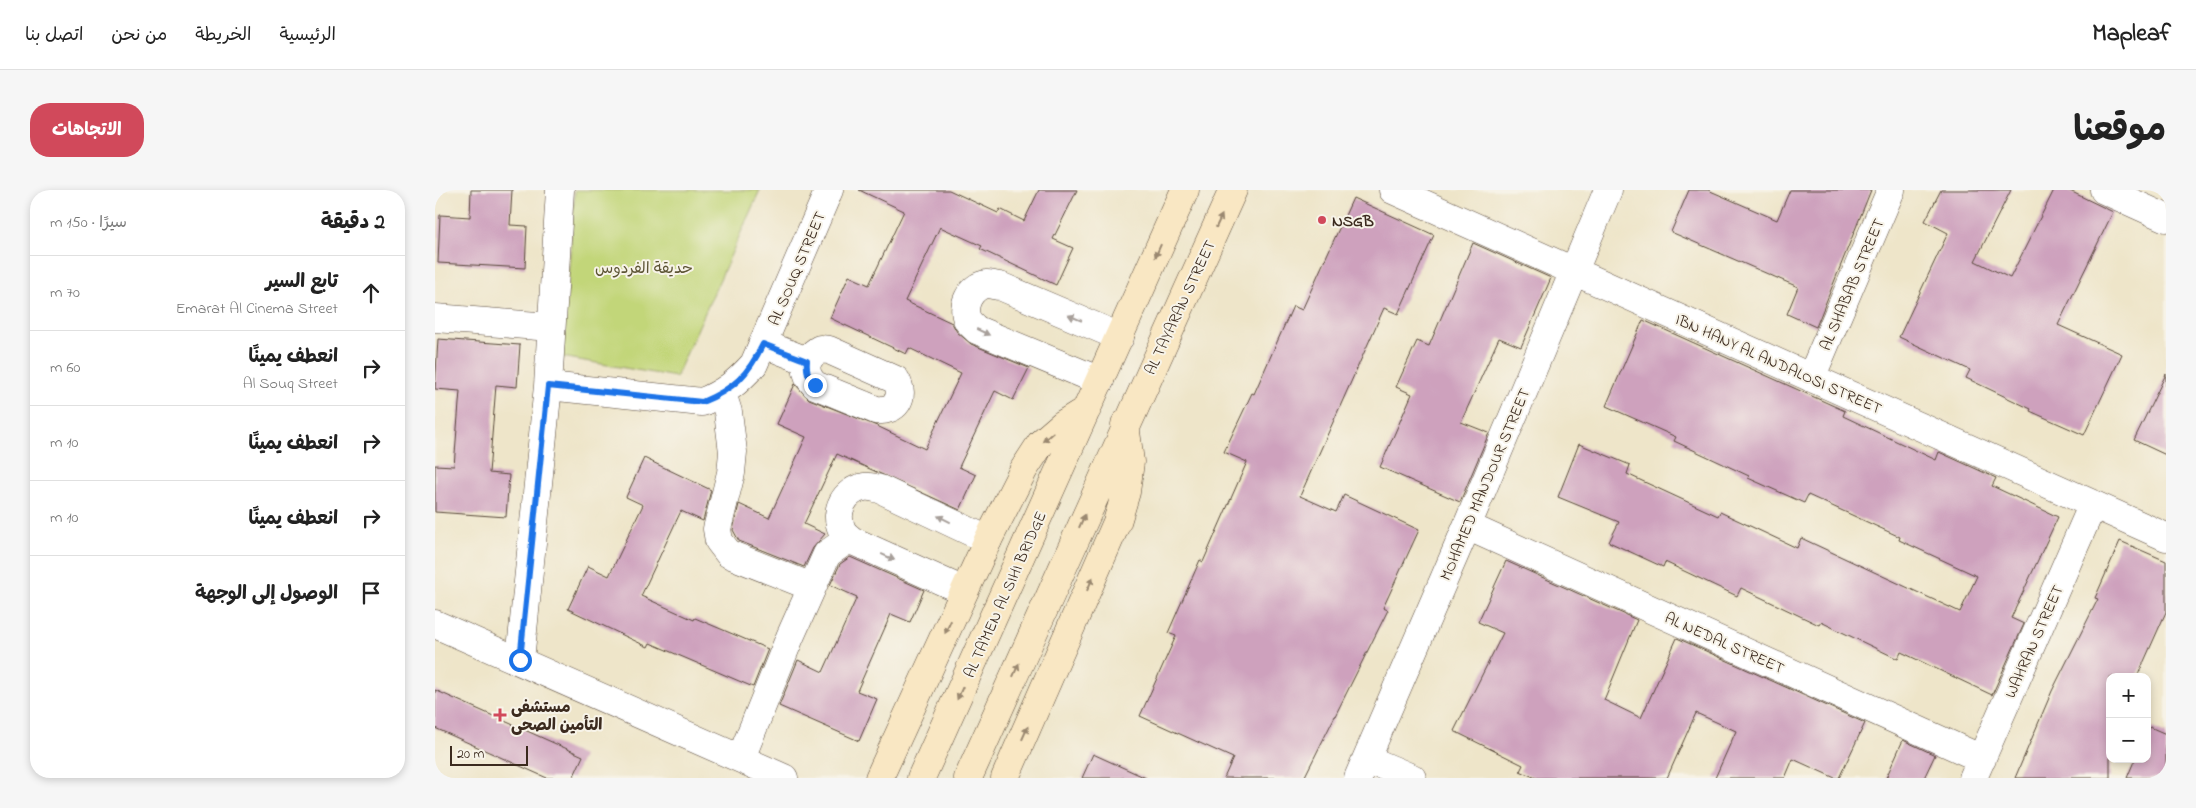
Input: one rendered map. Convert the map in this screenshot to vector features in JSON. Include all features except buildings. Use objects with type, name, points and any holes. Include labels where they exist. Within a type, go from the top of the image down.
[{"type":"main road","points":[[879,778],[964,591],[1024,469],[1041,443],[1063,424],[1087,409],[1185,190]]},
{"type":"main road","name":"AL TAYARAN STREET","points":[[1125,424],[1233,190]]},
{"type":"main road","name":"AL TA'MEN AL SIHI BRIDGE","points":[[921,778],[1087,409]]},
{"type":"main road","points":[[967,778],[1125,424]]},
{"type":"main road","points":[[1005,778],[1117,522],[1126,492],[1130,462],[1125,424]]},
{"type":"street","points":[[520,660],[548,386],[560,190]]},
{"type":"street","name":"AL SOUQ STREET","points":[[548,386],[702,402],[722,393],[740,381],[754,364],[829,190]]},
{"type":"street","name":"IBN HANY AL ANDALOSI STREET","points":[[1393,190],[2166,537]]},
{"type":"street","name":"MOHAMED MANDOUR STREET","points":[[1363,768],[1608,190]]},
{"type":"street","name":"AL SHABAB STREET","points":[[1811,378],[1891,190]]},
{"type":"street","points":[[2104,190],[2166,218]]},
{"type":"street","points":[[1100,381],[977,330],[968,321],[965,309],[968,298],[976,288],[987,284],[1000,286],[1120,337]]},
{"type":"street","points":[[435,318],[551,327]]},
{"type":"street","points":[[763,344],[807,361]]},
{"type":"street","points":[[722,393],[728,412],[733,452],[731,473],[717,530],[719,541],[729,554],[811,587]]},
{"type":"street","points":[[964,591],[853,541],[842,531],[838,516],[842,502],[851,492],[865,486],[880,489],[988,540]]},
{"type":"street","name":"WAHRAN STREET","points":[[1978,768],[2093,504]]},
{"type":"street","name":"AL NEDAL STREET","points":[[1467,526],[1978,768]]},
{"type":"street","points":[[741,758],[811,587],[827,554],[844,542],[853,541]]},
{"type":"street","points":[[435,624],[784,778]]},
{"type":"street","points":[[1363,768],[1412,778]]},
{"type":"green space","name":"حديقة الفردوس","points":[[575,190],[760,190],[676,377],[562,357]]},
{"type":"place","name":"NSGB","points":[[1322,220]]},
{"type":"place","name":"مستشفى التأمين الصحى","points":[[500,715]]},
{"type":"route","points":[[520,660],[548,386],[702,402],[722,393],[740,381],[754,364],[763,344],[807,361],[806,370],[809,378],[815,385]]}]
